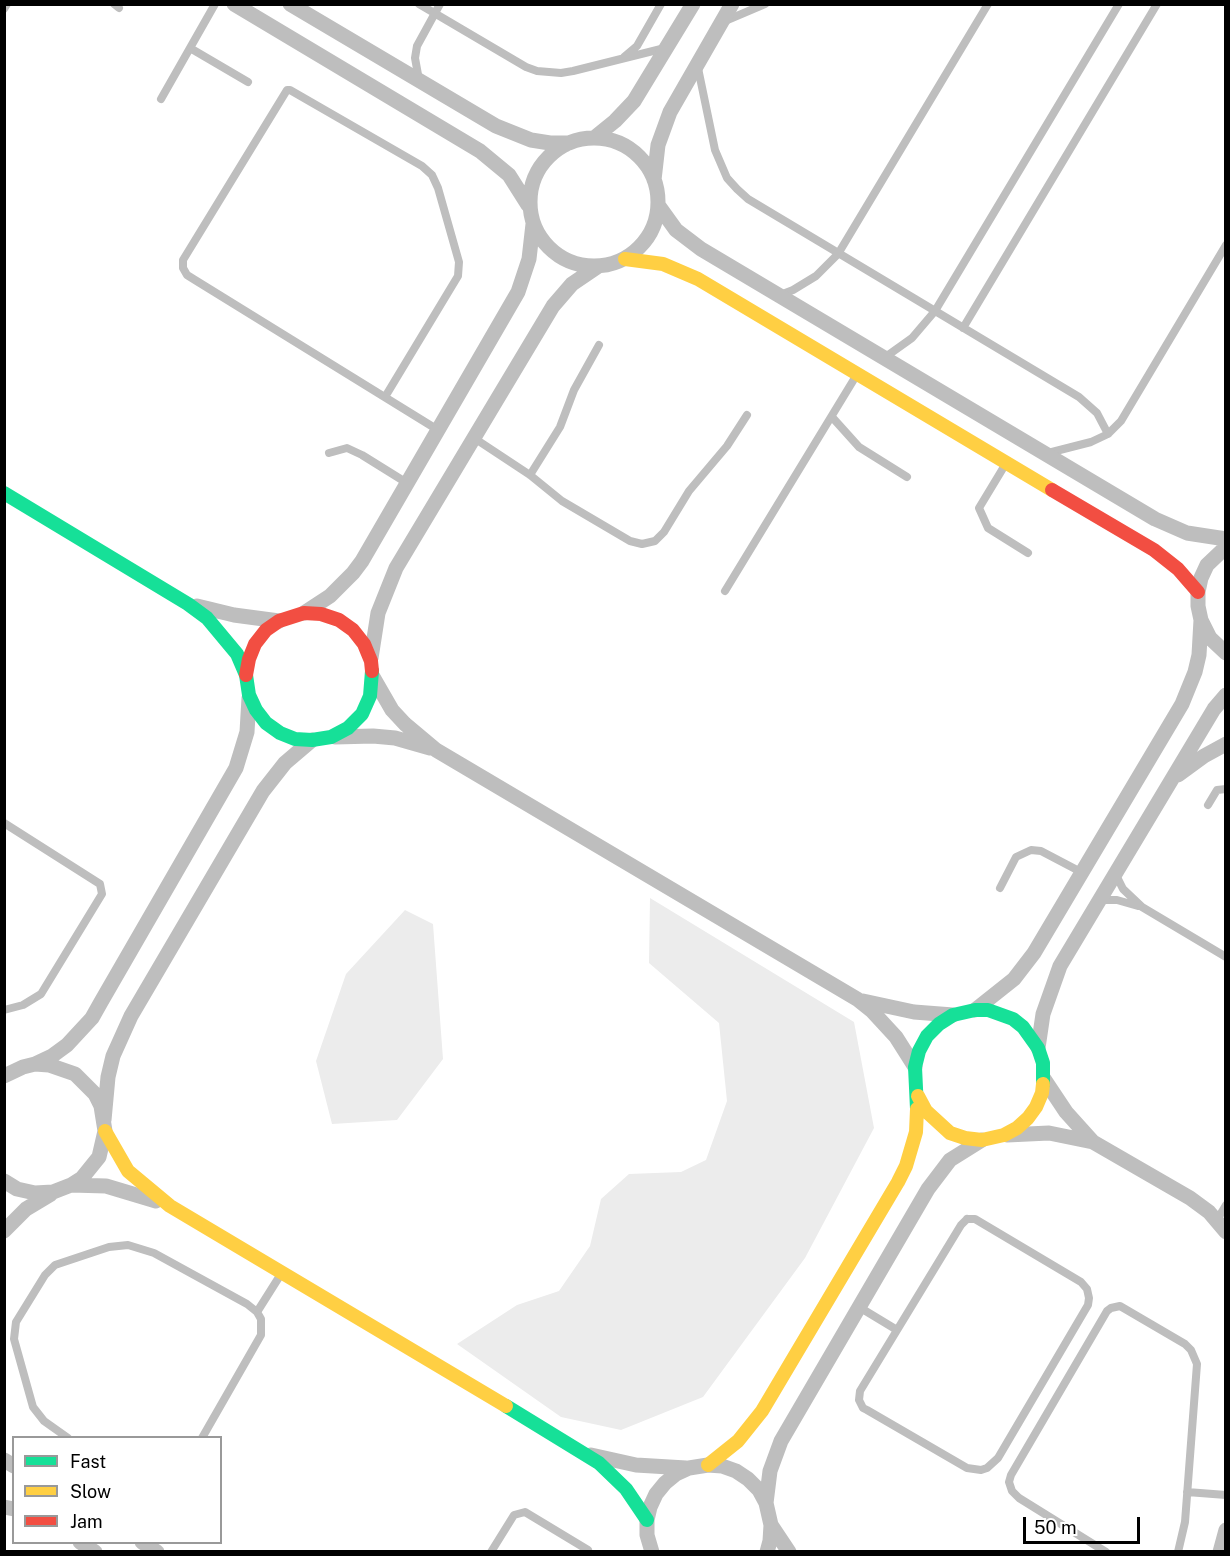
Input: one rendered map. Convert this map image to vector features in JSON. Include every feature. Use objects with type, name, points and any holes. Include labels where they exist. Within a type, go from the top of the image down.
[{"type":"street","points":[[234,4],[480,151],[509,175],[529,207]]},
{"type":"street","points":[[290,4],[310,10],[419,81],[513,135],[550,143],[594,138],[609,140],[624,145],[637,154],[647,166],[654,180],[658,206],[656,222],[649,237],[639,250],[611,265],[597,267],[576,265],[558,256],[543,242],[533,224],[529,207],[530,191],[539,169],[555,151],[569,142]]},
{"type":"street","points":[[594,138],[625,112],[693,4]]},
{"type":"street","points":[[654,180],[662,130],[680,93],[732,4]]},
{"type":"street","points":[[658,206],[676,230],[688,241],[1045,453],[1171,526],[1205,537],[1226,539]]},
{"type":"street","points":[[246,675],[255,644],[266,630],[279,621],[304,613],[330,596],[353,573],[518,292],[529,259],[533,224]]},
{"type":"street","points":[[625,259],[663,264],[681,270],[1154,550],[1178,569],[1198,592]]},
{"type":"street","points":[[371,661],[378,613],[396,568],[553,306],[572,284],[597,267]]},
{"type":"street","points":[[4,493],[189,604],[207,618],[223,634],[237,654],[246,675],[249,695],[247,732],[228,784],[92,1018],[67,1046],[52,1056],[4,1076]]},
{"type":"street","points":[[975,1010],[1002,990],[1024,967],[1182,704],[1197,664],[1201,620],[1198,592],[1201,578],[1216,554],[1226,547]]},
{"type":"street","points":[[189,604],[234,615],[279,621]]},
{"type":"street","points":[[304,613],[321,614],[339,620],[353,630],[364,644],[371,661],[373,677],[370,696],[362,714],[348,728],[331,737]]},
{"type":"street","points":[[1201,620],[1210,638],[1226,653]]},
{"type":"street","points":[[373,677],[392,710],[435,750],[857,999],[872,1011],[896,1037],[915,1068]]},
{"type":"street","points":[[249,695],[256,710],[266,723],[280,733],[295,738],[312,740],[363,736],[395,738],[435,750]]},
{"type":"street","points":[[1038,1048],[1043,1014],[1060,966],[1214,709],[1226,695]]},
{"type":"street","points":[[4,1231],[26,1209],[82,1178],[95,1162],[103,1144],[108,1077],[113,1056],[131,1016],[263,791],[285,763],[312,740]]},
{"type":"street","points":[[1170,781],[1204,756],[1226,744]]},
{"type":"street","points":[[857,999],[914,1012],[953,1015],[975,1010],[988,1010],[1012,1019],[1023,1027],[1038,1048],[1043,1063],[1042,1093],[1028,1118],[1017,1128],[1004,1135]]},
{"type":"street","points":[[708,1465],[738,1441],[762,1411],[898,1182],[909,1157],[916,1132],[918,1096],[915,1068],[919,1051],[927,1036],[953,1015]]},
{"type":"street","points":[[4,1070],[49,1065],[63,1068],[86,1083],[98,1100],[105,1126],[128,1171],[139,1182],[170,1206],[583,1452],[606,1469],[626,1489],[647,1520]]},
{"type":"street","points":[[1044,1079],[1066,1112],[1093,1142],[1190,1198],[1221,1226]]},
{"type":"street","points":[[918,1096],[926,1111],[950,1132],[966,1138],[982,1140]]},
{"type":"street","points":[[766,1503],[770,1471],[781,1441],[934,1178],[960,1152],[982,1140],[1004,1135],[1049,1133],[1093,1142]]},
{"type":"street","points":[[4,1181],[17,1189],[35,1193],[53,1192]]},
{"type":"street","points":[[71,1185],[106,1186],[170,1206]]},
{"type":"street","points":[[583,1452],[636,1465],[689,1468],[708,1465],[729,1469],[748,1479],[759,1490],[766,1503],[771,1525],[770,1541],[766,1551]]},
{"type":"street","points":[[651,1551],[647,1535],[650,1507],[656,1494],[665,1483],[676,1474],[689,1468]]},
{"type":"street","points":[[771,1525],[789,1551]]},
{"type":"street","points":[[1220,1551],[1226,1530]]},
{"type":"lane","points":[[4,9],[7,4]]},
{"type":"lane","points":[[161,99],[215,4]]},
{"type":"lane","points":[[419,4],[526,67],[537,71],[561,73],[666,48]]},
{"type":"lane","points":[[419,81],[415,58],[417,46],[440,4]]},
{"type":"lane","points":[[619,59],[637,46],[661,4]]},
{"type":"lane","points":[[721,22],[765,4]]},
{"type":"lane","points":[[780,295],[810,280],[838,254],[988,4]]},
{"type":"lane","points":[[884,358],[912,338],[935,311],[1119,4]]},
{"type":"lane","points":[[963,328],[1157,4]]},
{"type":"lane","points":[[190,48],[248,82]]},
{"type":"lane","points":[[697,63],[716,150],[727,178],[748,199],[1079,397],[1097,413],[1107,434]]},
{"type":"lane","points":[[385,397],[458,276],[459,262],[438,188],[432,175],[422,166],[287,90],[183,260],[183,268],[195,280],[438,430]]},
{"type":"lane","points":[[1045,453],[1091,442],[1107,434],[1126,414],[1226,245]]},
{"type":"lane","points":[[530,475],[561,427],[574,390],[599,345]]},
{"type":"lane","points":[[725,591],[857,375]]},
{"type":"lane","points":[[474,438],[530,475],[553,495],[630,541],[649,544],[664,532],[689,491],[727,446],[747,415]]},
{"type":"lane","points":[[832,417],[859,447],[907,477]]},
{"type":"lane","points":[[329,453],[347,448],[407,483]]},
{"type":"lane","points":[[1006,463],[979,508],[988,528],[1028,553]]},
{"type":"lane","points":[[1208,805],[1217,790],[1226,789]]},
{"type":"lane","points":[[4,823],[100,884],[102,894],[41,994],[23,1005],[4,1010]]},
{"type":"lane","points":[[1000,888],[1016,858],[1031,850],[1041,850],[1081,872]]},
{"type":"lane","points":[[1115,873],[1123,889],[1142,907],[1226,957]]},
{"type":"lane","points":[[1099,900],[1117,900],[1142,907]]},
{"type":"lane","points":[[1221,1226],[1226,1205]]},
{"type":"lane","points":[[967,1219],[975,1220],[1081,1282],[1089,1293],[1088,1305],[998,1458],[987,1468],[981,1470],[967,1468],[867,1410],[861,1404],[860,1391],[897,1330],[961,1225],[967,1219]]},
{"type":"lane","points":[[66,1436],[44,1421],[33,1407],[14,1339],[16,1322],[45,1275],[55,1265],[110,1247],[137,1246],[247,1304],[257,1312],[262,1327],[261,1335],[203,1436]]},
{"type":"lane","points":[[257,1312],[282,1272]]},
{"type":"lane","points":[[859,1307],[897,1330]]},
{"type":"lane","points":[[1106,1551],[1015,1495],[1009,1482],[1101,1322],[1111,1308],[1124,1307],[1185,1344],[1197,1364],[1184,1532],[1178,1551]]},
{"type":"lane","points":[[1187,1492],[1226,1495]]},
{"type":"lane","points":[[491,1551],[514,1515],[525,1512],[588,1550]]},
{"type":"shaded area","points":[[650,898],[854,1022],[874,1128],[805,1258],[703,1397],[621,1430],[561,1417],[457,1344],[517,1305],[559,1291],[590,1246],[601,1199],[629,1174],[681,1172],[706,1160],[727,1101],[719,1023],[649,963]]},
{"type":"shaded area","points":[[405,910],[433,924],[443,1059],[397,1120],[332,1124],[316,1061],[346,974]]},
{"type":"traffic: fast","points":[[4,493],[188,604],[207,618],[237,654],[246,675],[249,695],[256,710],[266,723],[280,733],[295,739],[312,740],[331,737],[348,728],[362,714],[370,696],[372,671]]},
{"type":"traffic: fast","points":[[917,1109],[915,1067],[919,1051],[927,1036],[953,1015],[975,1010],[988,1010],[1013,1019],[1023,1027],[1038,1048],[1043,1063],[1043,1084]]},
{"type":"traffic: fast","points":[[506,1406],[599,1463],[626,1489],[647,1520]]},
{"type":"traffic: slow","points":[[625,259],[663,264],[698,279],[1052,490]]},
{"type":"traffic: slow","points":[[918,1096],[926,1111],[950,1133],[982,1140],[1004,1135],[1017,1128],[1028,1118],[1036,1107],[1043,1084]]},
{"type":"traffic: slow","points":[[708,1465],[738,1441],[762,1411],[898,1182],[906,1166],[916,1132],[917,1109]]},
{"type":"traffic: slow","points":[[105,1131],[128,1171],[170,1206],[506,1406]]},
{"type":"traffic: jam","points":[[1052,490],[1154,550],[1178,569],[1198,592]]},
{"type":"traffic: jam","points":[[246,675],[255,644],[266,630],[279,621],[304,613],[321,614],[339,620],[353,630],[364,644],[371,661],[372,671]]}]
